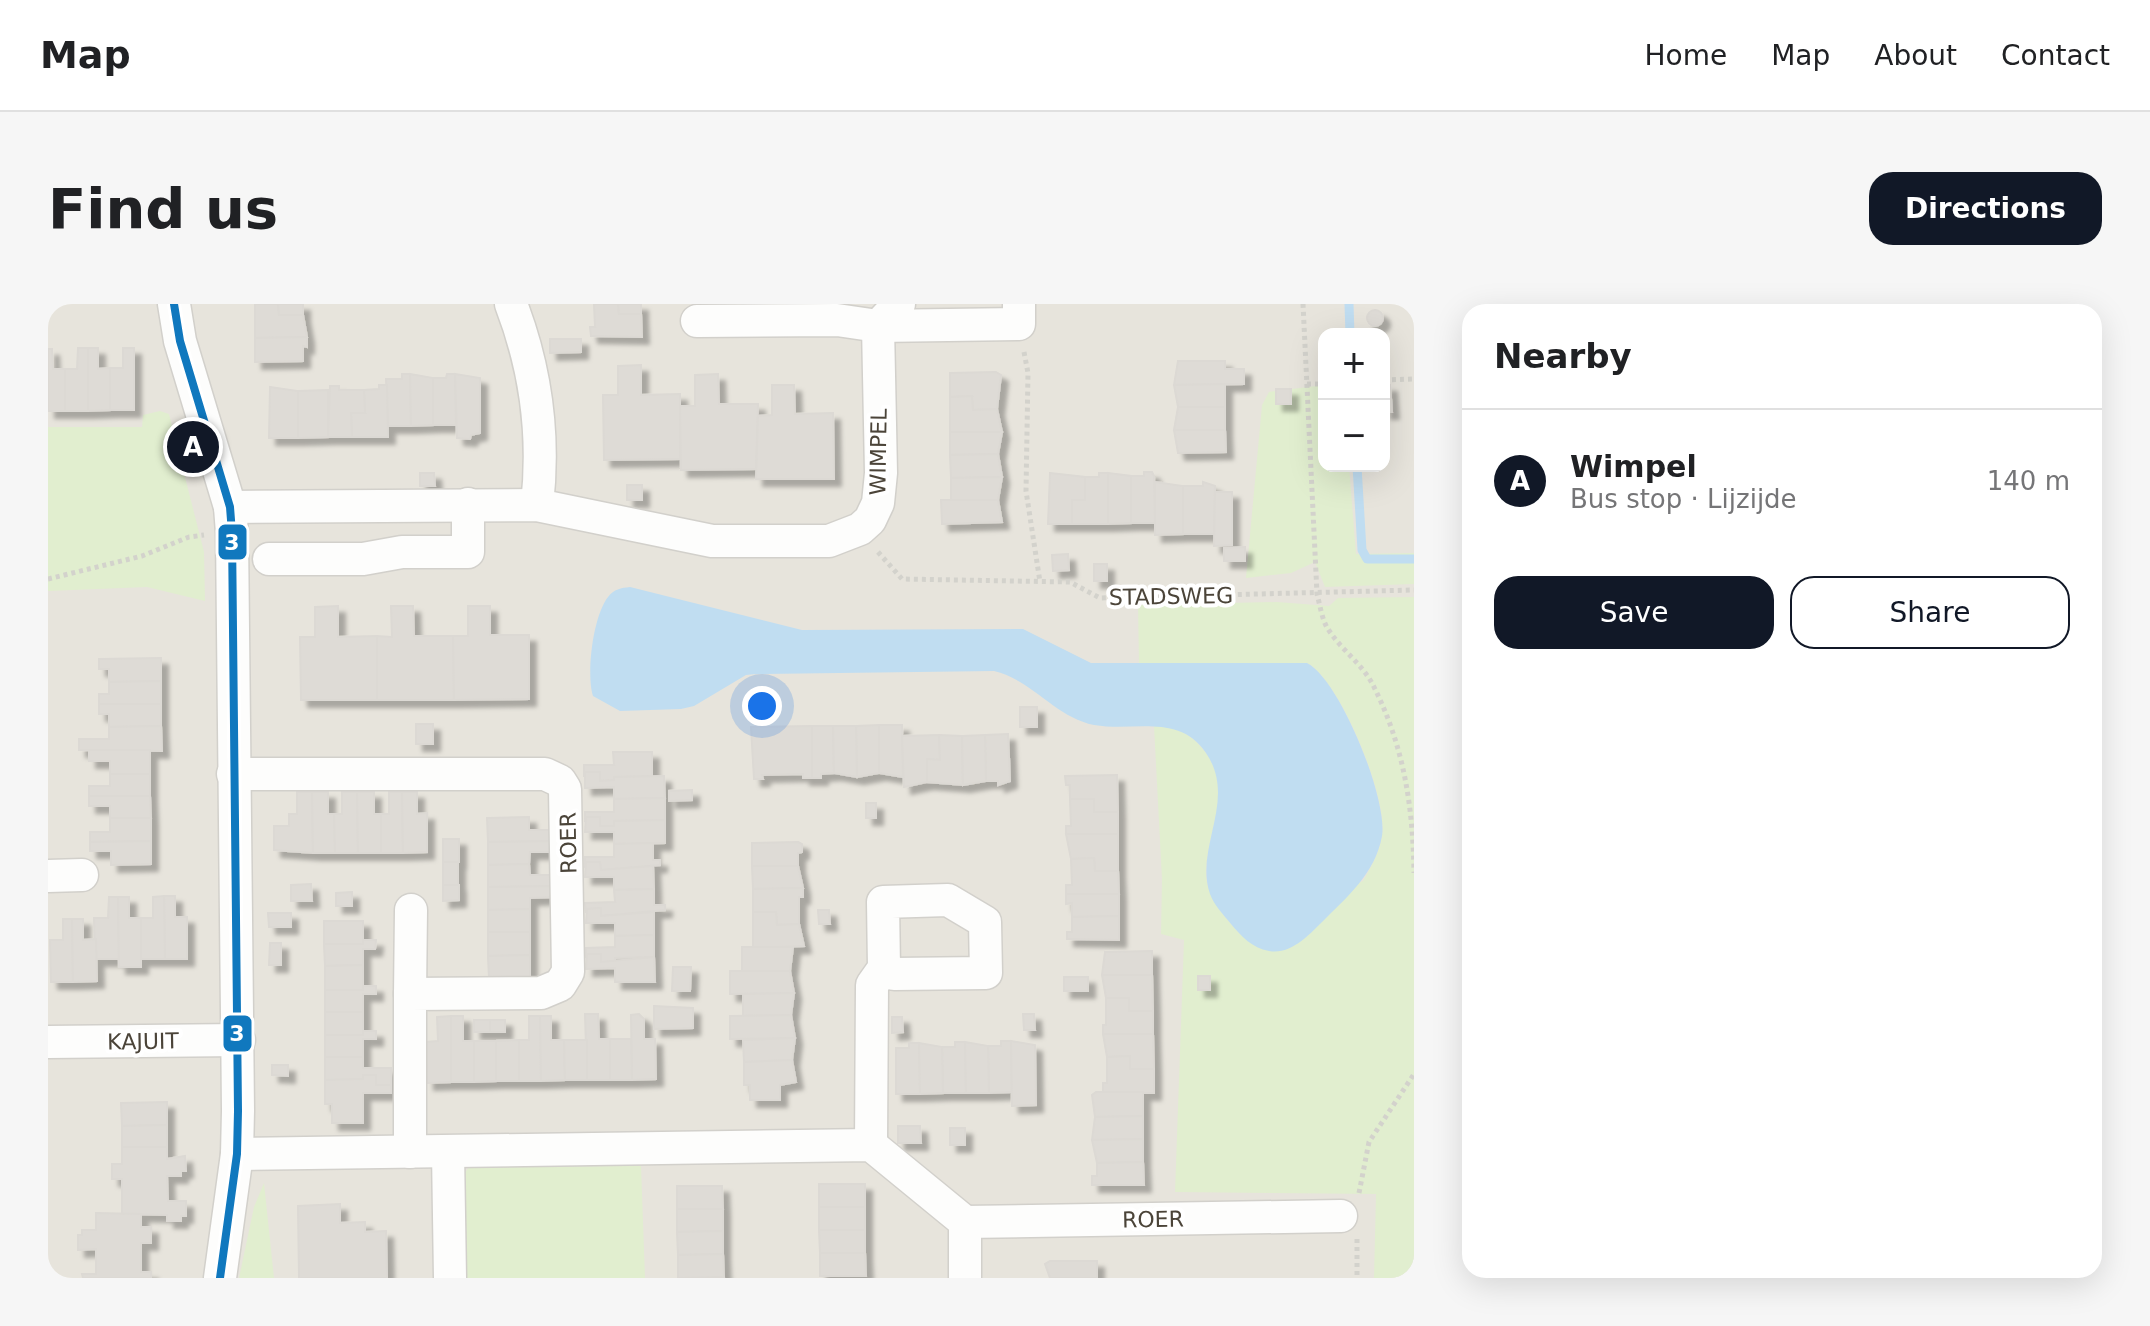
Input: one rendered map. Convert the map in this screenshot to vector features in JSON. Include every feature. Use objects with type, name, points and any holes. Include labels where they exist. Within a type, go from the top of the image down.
[{"type":"street","points":[[174,304],[180,341],[231,520],[239,1040],[237,1154],[220,1278]]},
{"type":"street","points":[[511,304],[527,346],[526,362],[540,411],[541,470],[537,505]]},
{"type":"street","points":[[697,321],[1019,314]]},
{"type":"street","name":"WIMPEL","points":[[860,529],[875,512],[881,482],[889,315]]},
{"type":"street","points":[[231,520],[468,504],[537,505],[712,541],[829,541],[860,529]]},
{"type":"street","points":[[269,559],[363,559],[402,552],[468,552],[468,504]]},
{"type":"street","name":"ROER","points":[[233,774],[545,774],[560,781],[565,789],[567,813],[570,964],[565,979],[551,991],[541,993],[410,994]]},
{"type":"street","points":[[48,876],[82,875]]},
{"type":"street","points":[[410,1152],[411,910]]},
{"type":"street","points":[[871,1145],[872,985],[884,968]]},
{"type":"street","name":"KAJUIT","points":[[48,1042],[239,1040]]},
{"type":"street","points":[[237,1154],[871,1145],[965,1222],[965,1278]]},
{"type":"street","points":[[448,1152],[450,1278]]},
{"type":"street","name":"ROER","points":[[965,1222],[1352,1217]]},
{"type":"path","points":[[1303,304],[1317,594],[1328,629],[1355,658],[1374,687],[1403,763],[1413,816],[1414,873]]},
{"type":"path","points":[[1019,314],[1028,373],[1028,521],[1040,582]]},
{"type":"path","points":[[1390,380],[1414,379]]},
{"type":"path","points":[[1307,384],[1318,384]]},
{"type":"path","points":[[48,579],[142,556],[231,520]]},
{"type":"path","name":"STADSWEG","points":[[860,529],[902,579],[1070,582],[1100,598],[1414,590]]},
{"type":"path","points":[[1357,1278],[1352,1217],[1369,1142],[1414,1074]]},
{"type":"shaded area","points":[[48,304],[1414,304],[1414,1278],[48,1278]]},
{"type":"green space","points":[[1318,386],[1318,472],[1349,472],[1356,554],[1414,553],[1414,584],[1325,587],[1315,562],[1291,573],[1246,578],[1262,405],[1269,392]]},
{"type":"green space","points":[[160,411],[169,414],[204,552],[205,601],[147,587],[48,591],[48,427],[142,427],[143,415]]},
{"type":"green space","points":[[1414,597],[1414,1278],[1374,1278],[1376,1194],[1175,1192],[1184,940],[1161,934],[1162,879],[1154,726],[1187,734],[1212,763],[1218,793],[1207,881],[1218,906],[1241,935],[1363,881],[1382,835],[1382,818],[1370,769],[1347,715],[1320,674],[1307,663],[1139,663],[1138,605],[1277,602],[1329,606],[1338,598]]},
{"type":"green space","points":[[641,1166],[645,1278],[458,1278],[456,1185],[469,1167]]},
{"type":"green space","points":[[264,1183],[274,1278],[239,1278],[254,1207]]},
{"type":"water","points":[[630,587],[802,630],[1023,629],[1091,663],[1307,663],[1320,674],[1347,715],[1370,769],[1382,819],[1378,850],[1359,884],[1304,939],[1284,950],[1263,949],[1239,933],[1210,894],[1207,859],[1218,788],[1215,771],[1206,753],[1183,733],[1169,728],[1109,727],[1080,721],[1020,682],[994,671],[746,675],[694,706],[620,711],[593,696],[591,660],[598,617],[603,606],[613,592]]},
{"type":"building","points":[[255,304],[278,304],[279,315],[303,315],[307,337],[255,338]]},
{"type":"building","points":[[278,304],[303,304],[303,315],[279,315]]},
{"type":"building","points":[[594,304],[618,304],[619,314],[641,314],[642,337],[591,336],[590,327],[595,327]]},
{"type":"building","points":[[618,304],[641,304],[641,314],[619,314]]},
{"type":"building","points":[[1375,310],[1381,312],[1381,324],[1375,326],[1369,324],[1367,318],[1369,312]]},
{"type":"building","points":[[307,337],[307,347],[303,346],[303,361],[255,362],[255,338]]},
{"type":"building","points":[[550,339],[581,339],[581,352],[550,353]]},
{"type":"building","points":[[78,348],[88,348],[88,411],[65,411],[65,369],[77,369]]},
{"type":"building","points":[[88,348],[98,348],[98,369],[110,368],[110,410],[88,411]]},
{"type":"building","points":[[123,348],[134,348],[134,410],[110,410],[110,368],[123,368]]},
{"type":"building","points":[[48,349],[52,349],[53,369],[65,369],[65,411],[48,411]]},
{"type":"building","points":[[1178,361],[1225,361],[1225,369],[1244,369],[1244,384],[1174,385]]},
{"type":"building","points":[[641,365],[641,395],[680,394],[680,459],[604,460],[603,395],[618,395],[618,366]]},
{"type":"building","points":[[996,372],[1001,375],[997,409],[973,410],[972,396],[950,397],[950,373]]},
{"type":"building","points":[[402,374],[410,374],[411,426],[388,426],[386,379],[402,379]]},
{"type":"building","points":[[410,374],[433,378],[433,425],[411,426]]},
{"type":"building","points":[[447,374],[455,374],[456,425],[433,425],[433,378],[446,378]]},
{"type":"building","points":[[455,374],[480,378],[480,433],[471,435],[470,439],[457,438]]},
{"type":"building","points":[[718,374],[719,404],[758,404],[756,469],[681,470],[680,406],[695,406],[695,375]]},
{"type":"building","points":[[1225,384],[1225,407],[1178,407],[1174,385]]},
{"type":"building","points":[[379,385],[387,385],[388,437],[352,437],[351,413],[365,413],[364,390],[379,389]]},
{"type":"building","points":[[772,385],[794,385],[795,414],[833,413],[834,479],[756,479],[758,416],[772,415]]},
{"type":"building","points":[[330,386],[339,386],[339,390],[364,390],[365,413],[351,413],[352,437],[328,437]]},
{"type":"building","points":[[270,387],[298,391],[298,438],[269,438]]},
{"type":"building","points":[[1276,389],[1291,389],[1291,404],[1276,404]]},
{"type":"building","points":[[328,390],[328,437],[298,438],[298,391]]},
{"type":"building","points":[[972,396],[973,410],[997,409],[1002,432],[950,432],[950,397]]},
{"type":"building","points":[[1178,407],[1225,407],[1225,430],[1174,430]]},
{"type":"building","points":[[1174,430],[1225,430],[1226,452],[1178,453]]},
{"type":"building","points":[[950,432],[1002,432],[998,454],[950,455]]},
{"type":"building","points":[[998,454],[1002,477],[951,478],[950,455]]},
{"type":"building","points":[[1144,472],[1152,472],[1154,476],[1155,523],[1131,523],[1131,476],[1144,476]]},
{"type":"building","points":[[420,473],[434,473],[435,486],[420,486]]},
{"type":"building","points":[[1050,473],[1085,477],[1085,500],[1072,500],[1072,524],[1048,524]]},
{"type":"building","points":[[1099,473],[1108,473],[1108,524],[1072,524],[1072,500],[1085,500],[1085,477],[1099,477]]},
{"type":"building","points":[[1108,473],[1131,476],[1131,523],[1108,524]]},
{"type":"building","points":[[1002,477],[998,500],[951,501],[951,478]]},
{"type":"building","points":[[1155,482],[1183,486],[1183,534],[1155,535]]},
{"type":"building","points":[[1203,482],[1215,486],[1214,534],[1183,534],[1183,486],[1203,486]]},
{"type":"building","points":[[627,485],[642,485],[642,500],[627,500]]},
{"type":"building","points":[[1215,492],[1232,492],[1232,545],[1214,546]]},
{"type":"building","points":[[941,500],[998,500],[1002,522],[942,524]]},
{"type":"building","points":[[1245,547],[1245,561],[1224,561],[1224,548]]},
{"type":"building","points":[[1068,554],[1069,570],[1053,571],[1052,555]]},
{"type":"building","points":[[1094,564],[1107,564],[1107,581],[1094,581]]},
{"type":"building","points":[[338,606],[338,637],[377,636],[377,700],[301,700],[300,637],[315,637],[315,607]]},
{"type":"building","points":[[391,606],[413,606],[414,636],[453,636],[454,700],[377,700],[377,636],[392,637]]},
{"type":"building","points":[[468,606],[490,606],[490,635],[529,635],[529,699],[454,700],[453,636],[468,636]]},
{"type":"building","points":[[161,658],[161,681],[109,682],[109,669],[99,669],[99,659]]},
{"type":"building","points":[[161,681],[161,704],[99,704],[99,694],[109,694],[109,682]]},
{"type":"building","points":[[99,704],[161,704],[161,726],[109,727],[109,714],[99,714]]},
{"type":"building","points":[[1020,707],[1037,707],[1037,727],[1020,727]]},
{"type":"building","points":[[416,724],[433,724],[433,744],[416,744]]},
{"type":"building","points":[[879,725],[879,773],[857,777],[856,726]]},
{"type":"building","points":[[879,725],[902,725],[903,777],[879,773]]},
{"type":"building","points":[[161,726],[162,751],[79,750],[79,739],[109,739],[109,727]]},
{"type":"building","points":[[812,726],[812,778],[803,778],[803,774],[762,775],[763,779],[754,779],[751,727]]},
{"type":"building","points":[[812,726],[833,726],[834,773],[821,774],[821,778],[812,778]]},
{"type":"building","points":[[833,726],[856,726],[857,777],[834,773]]},
{"type":"building","points":[[1008,734],[1010,781],[998,785],[998,781],[986,781],[985,735]]},
{"type":"building","points":[[939,735],[940,760],[927,759],[927,782],[904,787],[902,736]]},
{"type":"building","points":[[939,735],[962,736],[963,785],[927,782],[927,759],[940,760]]},
{"type":"building","points":[[985,735],[986,781],[963,785],[962,736]]},
{"type":"building","points":[[89,750],[150,750],[150,774],[110,774],[110,761],[89,761]]},
{"type":"building","points":[[613,752],[652,752],[652,776],[614,777],[614,780],[600,781],[600,772],[585,772],[584,777],[584,765],[614,765]]},
{"type":"building","points":[[585,772],[600,772],[600,781],[614,780],[614,777],[664,776],[665,798],[614,799],[614,787],[585,788]]},
{"type":"building","points":[[110,774],[150,774],[150,796],[89,796],[89,786],[110,786]]},
{"type":"building","points":[[1117,775],[1118,812],[1094,812],[1094,799],[1070,799],[1070,785],[1066,785],[1065,776]]},
{"type":"building","points":[[692,790],[692,800],[669,801],[669,791]]},
{"type":"building","points":[[297,792],[312,792],[313,853],[274,850],[274,826],[289,826],[289,814],[297,814]]},
{"type":"building","points":[[312,792],[328,792],[328,814],[334,814],[335,853],[313,853]]},
{"type":"building","points":[[342,792],[357,792],[358,853],[335,853],[334,814],[342,814]]},
{"type":"building","points":[[357,792],[374,792],[374,814],[381,814],[381,853],[358,853]]},
{"type":"building","points":[[389,792],[402,792],[403,853],[381,853],[381,814],[389,814]]},
{"type":"building","points":[[402,792],[417,792],[417,814],[427,813],[427,852],[403,853]]},
{"type":"building","points":[[89,796],[150,796],[151,818],[110,818],[110,806],[89,806]]},
{"type":"building","points":[[665,798],[665,820],[614,821],[614,826],[600,826],[600,817],[586,817],[585,822],[585,812],[614,812],[614,799]]},
{"type":"building","points":[[1070,799],[1094,799],[1094,812],[1118,812],[1118,834],[1066,834],[1066,826],[1071,826]]},
{"type":"building","points":[[866,803],[876,803],[876,818],[866,818]]},
{"type":"building","points":[[529,817],[529,830],[555,830],[555,841],[488,842],[487,818]]},
{"type":"building","points":[[586,817],[600,817],[600,826],[614,826],[614,821],[665,820],[665,843],[614,844],[614,832],[585,832]]},
{"type":"building","points":[[110,818],[151,818],[151,841],[90,842],[90,832],[110,832]]},
{"type":"building","points":[[1066,834],[1118,834],[1118,871],[1095,871],[1094,858],[1071,859]]},
{"type":"building","points":[[443,839],[459,839],[459,862],[443,862]]},
{"type":"building","points":[[151,841],[151,864],[111,865],[111,851],[90,851],[90,842]]},
{"type":"building","points":[[555,841],[555,852],[530,852],[529,864],[488,865],[488,842]]},
{"type":"building","points":[[653,843],[653,860],[660,860],[660,865],[601,870],[600,862],[586,862],[585,868],[585,857],[614,857],[614,844]]},
{"type":"building","points":[[752,843],[802,844],[802,852],[798,853],[798,866],[752,866]]},
{"type":"building","points":[[1094,858],[1095,871],[1118,871],[1119,894],[1066,894],[1066,885],[1072,885],[1071,859]]},
{"type":"building","points":[[443,862],[458,862],[458,885],[443,885]]},
{"type":"building","points":[[586,862],[600,862],[601,870],[653,866],[654,889],[614,890],[614,877],[585,877]]},
{"type":"building","points":[[529,864],[530,875],[555,875],[556,886],[488,887],[488,865]]},
{"type":"building","points":[[752,866],[798,866],[803,888],[753,889]]},
{"type":"building","points":[[311,884],[312,901],[291,901],[291,885]]},
{"type":"building","points":[[443,885],[459,885],[459,900],[443,901]]},
{"type":"building","points":[[556,886],[556,897],[530,898],[530,909],[488,910],[488,887]]},
{"type":"building","points":[[803,888],[803,897],[799,897],[799,924],[777,925],[776,912],[753,912],[753,889]]},
{"type":"building","points":[[654,889],[654,905],[665,905],[665,910],[601,916],[601,908],[587,909],[586,913],[585,903],[615,902],[614,890]]},
{"type":"building","points":[[352,892],[352,906],[336,906],[336,893]]},
{"type":"building","points":[[1066,894],[1119,894],[1119,916],[1072,917],[1072,903],[1066,904]]},
{"type":"building","points":[[164,896],[175,896],[175,917],[187,917],[187,959],[165,959]]},
{"type":"building","points":[[164,896],[165,959],[141,959],[141,918],[153,918],[153,897]]},
{"type":"building","points":[[109,897],[118,897],[119,959],[95,959],[94,918],[108,918]]},
{"type":"building","points":[[118,897],[129,897],[129,918],[141,918],[141,967],[119,967]]},
{"type":"building","points":[[601,908],[601,916],[654,912],[654,935],[615,936],[615,923],[586,923],[587,909]]},
{"type":"building","points":[[530,909],[530,932],[488,932],[488,910]]},
{"type":"building","points":[[818,910],[829,910],[830,924],[819,924]]},
{"type":"building","points":[[753,912],[776,912],[777,925],[799,924],[804,946],[753,948]]},
{"type":"building","points":[[268,913],[291,913],[291,927],[269,927]]},
{"type":"building","points":[[1119,916],[1119,940],[1067,939],[1067,932],[1072,932],[1072,917]]},
{"type":"building","points":[[63,919],[72,919],[73,982],[51,982],[50,940],[63,940]]},
{"type":"building","points":[[72,919],[83,919],[83,940],[96,939],[97,981],[73,982]]},
{"type":"building","points":[[324,921],[363,921],[363,944],[324,944]]},
{"type":"building","points":[[488,932],[530,932],[530,955],[488,956]]},
{"type":"building","points":[[654,935],[654,957],[615,958],[615,962],[601,962],[601,954],[587,954],[586,958],[586,948],[615,947],[615,936]]},
{"type":"building","points":[[363,940],[376,940],[375,949],[363,949],[363,965],[325,966],[324,944],[363,944]]},
{"type":"building","points":[[270,943],[281,943],[281,965],[269,965]]},
{"type":"building","points":[[742,947],[793,947],[790,971],[742,971]]},
{"type":"building","points":[[1152,951],[1152,975],[1102,975],[1105,952]]},
{"type":"building","points":[[587,954],[601,954],[601,962],[654,957],[655,982],[615,982],[615,968],[586,969]]},
{"type":"building","points":[[530,955],[530,978],[489,978],[488,956]]},
{"type":"building","points":[[363,965],[363,990],[325,990],[325,966]]},
{"type":"building","points":[[673,967],[691,967],[690,991],[672,991]]},
{"type":"building","points":[[730,971],[790,971],[794,993],[730,994]]},
{"type":"building","points":[[1102,975],[1152,975],[1153,1011],[1129,1011],[1129,998],[1106,998]]},
{"type":"building","points":[[1198,976],[1210,976],[1210,990],[1198,990]]},
{"type":"building","points":[[1064,977],[1088,977],[1088,991],[1064,991]]},
{"type":"building","points":[[363,986],[376,986],[376,994],[363,994],[363,1012],[325,1012],[325,990],[363,990]]},
{"type":"building","points":[[794,993],[791,1015],[743,1016],[743,994]]},
{"type":"building","points":[[1106,998],[1129,998],[1129,1011],[1153,1011],[1153,1034],[1103,1034]]},
{"type":"building","points":[[654,1006],[693,1008],[693,1028],[654,1029]]},
{"type":"building","points":[[325,1012],[363,1012],[363,1035],[325,1035]]},
{"type":"building","points":[[585,1014],[598,1014],[599,1039],[610,1039],[610,1080],[587,1080]]},
{"type":"building","points":[[639,1014],[644,1019],[644,1039],[655,1039],[656,1079],[632,1080],[631,1015]]},
{"type":"building","points":[[1023,1014],[1034,1014],[1035,1030],[1024,1030]]},
{"type":"building","points":[[791,1015],[795,1038],[730,1039],[730,1016]]},
{"type":"building","points":[[451,1016],[463,1016],[463,1041],[474,1041],[474,1082],[451,1082]]},
{"type":"building","points":[[451,1016],[451,1082],[427,1083],[426,1042],[438,1041],[437,1017]]},
{"type":"building","points":[[529,1016],[540,1016],[541,1081],[519,1081],[519,1040],[529,1040]]},
{"type":"building","points":[[540,1016],[551,1016],[551,1040],[564,1040],[565,1080],[541,1081]]},
{"type":"building","points":[[892,1017],[902,1017],[903,1032],[892,1033]]},
{"type":"building","points":[[474,1020],[490,1020],[490,1032],[474,1032]]},
{"type":"building","points":[[490,1020],[505,1020],[505,1032],[490,1032]]},
{"type":"building","points":[[363,1031],[376,1031],[376,1039],[363,1039],[363,1057],[325,1057],[325,1035],[363,1035]]},
{"type":"building","points":[[1103,1034],[1153,1034],[1154,1069],[1130,1069],[1130,1056],[1107,1057]]},
{"type":"building","points":[[795,1038],[792,1060],[744,1062],[743,1040]]},
{"type":"building","points":[[610,1039],[631,1039],[632,1080],[610,1080]]},
{"type":"building","points":[[519,1040],[519,1081],[496,1081],[496,1041]]},
{"type":"building","points":[[564,1040],[587,1040],[587,1080],[565,1080]]},
{"type":"building","points":[[474,1041],[496,1041],[496,1081],[474,1082]]},
{"type":"building","points":[[1001,1041],[1011,1041],[1012,1092],[989,1093],[988,1046],[1001,1046]]},
{"type":"building","points":[[1011,1041],[1035,1045],[1036,1105],[1012,1106]]},
{"type":"building","points":[[955,1042],[965,1042],[966,1093],[943,1093],[942,1047],[955,1047]]},
{"type":"building","points":[[965,1042],[988,1046],[989,1093],[966,1093]]},
{"type":"building","points":[[909,1043],[919,1043],[920,1094],[896,1094],[896,1048],[909,1048]]},
{"type":"building","points":[[919,1043],[942,1047],[943,1093],[920,1094]]},
{"type":"building","points":[[1130,1056],[1130,1069],[1154,1069],[1154,1093],[1103,1093],[1103,1083],[1107,1083],[1107,1057]]},
{"type":"building","points":[[325,1057],[363,1057],[363,1068],[391,1068],[391,1085],[376,1085],[376,1075],[363,1075],[363,1079],[325,1080]]},
{"type":"building","points":[[792,1060],[796,1082],[780,1085],[780,1100],[750,1100],[750,1085],[744,1085],[744,1062]]},
{"type":"building","points":[[272,1065],[288,1065],[288,1076],[272,1075]]},
{"type":"building","points":[[363,1075],[376,1075],[376,1085],[391,1085],[391,1093],[363,1093],[363,1123],[332,1123],[332,1104],[325,1104],[325,1080],[363,1079]]},
{"type":"building","points":[[1096,1092],[1143,1092],[1143,1116],[1095,1117],[1092,1095]]},
{"type":"building","points":[[167,1102],[167,1125],[122,1126],[121,1103]]},
{"type":"building","points":[[1143,1116],[1143,1139],[1092,1140],[1095,1117]]},
{"type":"building","points":[[167,1125],[167,1147],[122,1147],[122,1126]]},
{"type":"building","points":[[898,1126],[920,1126],[921,1143],[898,1143]]},
{"type":"building","points":[[950,1128],[965,1128],[965,1145],[950,1145]]},
{"type":"building","points":[[1143,1139],[1143,1162],[1097,1163],[1092,1140]]},
{"type":"building","points":[[122,1147],[167,1147],[167,1159],[185,1156],[186,1171],[181,1171],[181,1176],[167,1176],[168,1201],[186,1201],[186,1216],[181,1216],[181,1221],[167,1221],[167,1215],[122,1214],[122,1179],[112,1179],[112,1164],[122,1164]]},
{"type":"building","points":[[1143,1162],[1144,1185],[1092,1185],[1092,1176],[1097,1176],[1097,1163]]},
{"type":"building","points":[[819,1184],[865,1184],[865,1207],[819,1207]]},
{"type":"building","points":[[677,1186],[722,1186],[723,1209],[677,1209]]},
{"type":"building","points":[[340,1204],[340,1223],[365,1222],[365,1232],[386,1231],[387,1278],[299,1278],[298,1206]]},
{"type":"building","points":[[819,1207],[865,1207],[865,1230],[819,1230]]},
{"type":"building","points":[[677,1209],[723,1209],[723,1231],[677,1232]]},
{"type":"building","points":[[96,1213],[141,1214],[141,1227],[151,1227],[151,1243],[141,1243],[141,1272],[151,1272],[151,1278],[83,1278],[82,1274],[96,1274],[96,1249],[78,1250],[78,1235],[82,1235],[82,1230],[96,1230]]},
{"type":"building","points":[[819,1230],[865,1230],[865,1253],[820,1253]]},
{"type":"building","points":[[723,1231],[723,1254],[678,1255],[677,1232]]},
{"type":"building","points":[[820,1253],[865,1253],[866,1276],[820,1276]]},
{"type":"building","points":[[723,1254],[724,1277],[678,1278],[678,1255]]},
{"type":"building","points":[[1050,1261],[1097,1261],[1097,1278],[1050,1278],[1045,1264]]},
{"type":"waterway","points":[[1349,304],[1350,328]]},
{"type":"waterway","points":[[1357,472],[1362,550],[1367,559],[1414,559]]},
{"type":"transit line","name":"3","points":[[174,304],[180,341],[230,507],[232,533],[238,1111],[237,1154],[220,1278]]},
{"type":"place","name":"Wimpel","points":[[193,447]]}]
